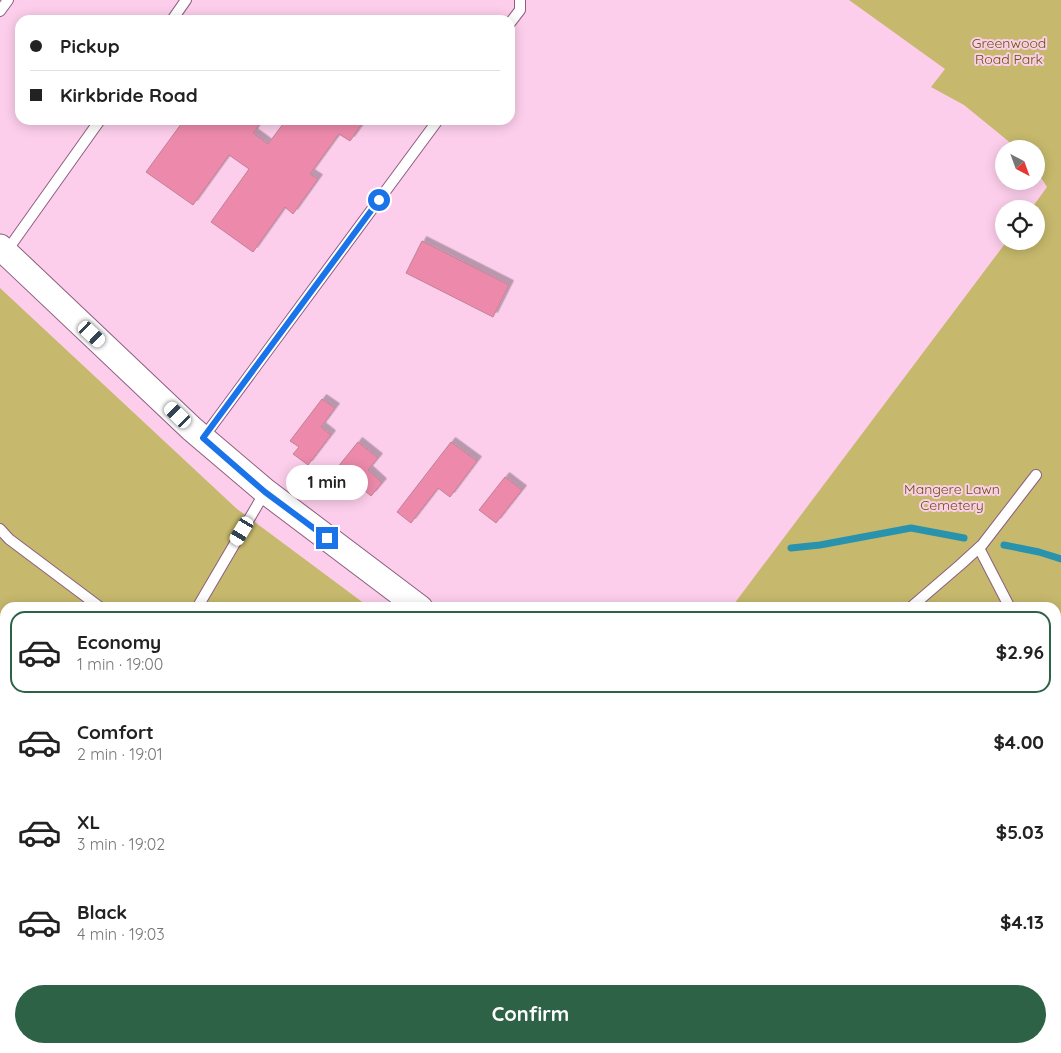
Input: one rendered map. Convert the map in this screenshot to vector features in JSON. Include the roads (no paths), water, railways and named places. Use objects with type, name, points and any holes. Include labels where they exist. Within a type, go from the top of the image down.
[{"type":"street","points":[[3,249],[203,438],[265,492],[412,602]]},
{"type":"lane","points":[[0,11],[8,0]]},
{"type":"lane","points":[[176,15],[186,0]]},
{"type":"lane","points":[[515,16],[520,10],[520,0]]},
{"type":"lane","points":[[3,249],[96,125]]},
{"type":"lane","points":[[203,438],[434,125]]},
{"type":"lane","points":[[917,602],[979,548],[1036,475]]},
{"type":"lane","points":[[201,602],[265,492]]},
{"type":"lane","points":[[0,529],[9,539],[93,602]]},
{"type":"lane","points":[[979,548],[1007,602]]},
{"type":"waterway","points":[[791,548],[820,545],[911,528],[964,538]]},
{"type":"waterway","points":[[1004,545],[1039,552],[1061,559]]},
{"type":"park label","name":"Greenwood Road Park","points":[[1009,52]]},
{"type":"park label","name":"Mangere Lawn Cemetery","points":[[952,498]]}]
